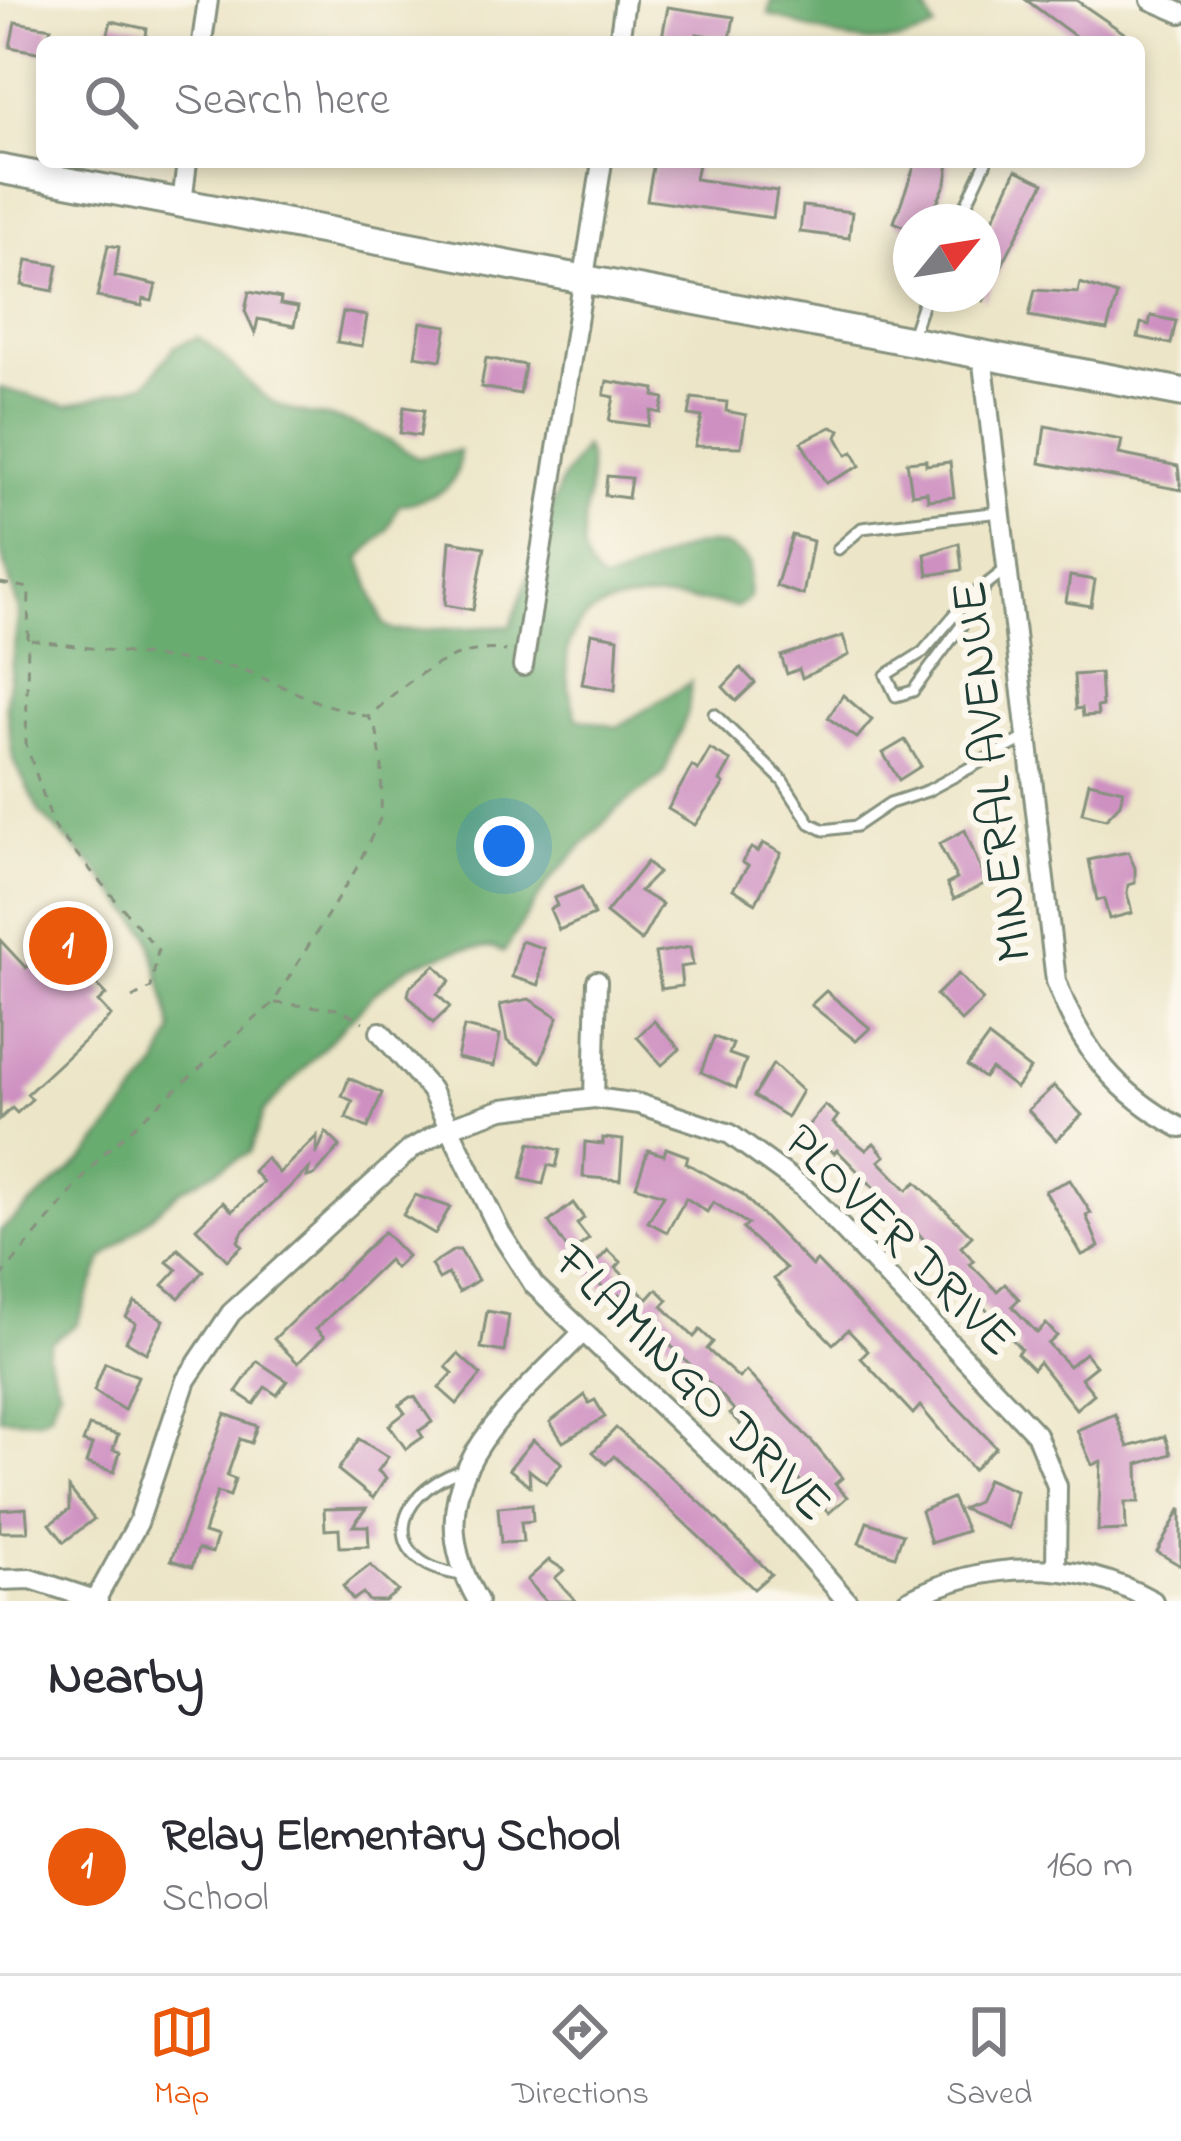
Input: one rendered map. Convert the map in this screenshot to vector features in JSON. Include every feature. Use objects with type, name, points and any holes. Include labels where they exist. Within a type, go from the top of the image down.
[{"type":"street","points":[[203,36],[208,0]]},
{"type":"street","points":[[620,36],[626,0]]},
{"type":"street","points":[[1151,0],[1181,13]]},
{"type":"street","points":[[182,203],[186,168]]},
{"type":"street","points":[[524,660],[601,168]]},
{"type":"street","points":[[0,169],[1181,392]]},
{"type":"street","name":"MINERAL AVENUE","points":[[982,355],[1048,946],[1067,1012],[1099,1066],[1126,1093],[1181,1128]]},
{"type":"street","points":[[594,1097],[597,981]]},
{"type":"street","name":"FLAMINGO DRIVE","points":[[380,1032],[419,1073],[514,1258],[583,1332],[753,1493],[848,1601]]},
{"type":"street","name":"PLOVER DRIVE","points":[[97,1600],[138,1522],[170,1417],[206,1344],[231,1313],[379,1173],[450,1127],[550,1099],[594,1097],[671,1112],[730,1133],[804,1188],[1036,1434],[1058,1486],[1056,1569]]},
{"type":"street","points":[[478,1601],[463,1575],[453,1521],[465,1469],[491,1428],[583,1332]]},
{"type":"street","points":[[907,1601],[972,1575],[1056,1569],[1094,1576],[1153,1601]]},
{"type":"street","points":[[0,1580],[32,1579],[97,1600]]},
{"type":"lane","points":[[966,204],[983,168]]},
{"type":"lane","points":[[910,341],[920,312]]},
{"type":"lane","points":[[838,549],[862,528],[1000,512]]},
{"type":"lane","points":[[985,586],[980,602],[913,691],[896,695],[886,675],[923,652],[985,586],[1006,569]]},
{"type":"lane","points":[[714,714],[782,780],[809,823],[824,830],[856,826],[890,803],[927,791],[1025,738]]},
{"type":"lane","points":[[463,1575],[425,1565],[414,1552],[403,1522],[425,1485],[465,1469]]},
{"type":"path","points":[[0,583],[28,588],[31,640],[26,744],[54,827],[158,950],[151,988],[131,998]]},
{"type":"path","points":[[0,1278],[103,1154],[273,1003],[356,869],[382,817],[382,766],[377,732],[368,717],[320,704],[240,668],[31,640]]},
{"type":"path","points":[[368,717],[410,676],[494,649],[524,660]]},
{"type":"path","points":[[273,1003],[339,1009],[380,1032]]},
{"type":"green space","points":[[771,0],[921,0],[935,28],[916,36],[837,36],[769,14]]},
{"type":"green space","points":[[198,337],[285,408],[351,423],[417,458],[459,451],[459,465],[450,484],[433,496],[399,505],[388,529],[360,558],[383,623],[394,631],[511,626],[561,482],[584,447],[590,479],[584,553],[590,569],[603,582],[678,551],[715,544],[733,549],[750,563],[749,599],[737,607],[667,598],[634,600],[606,606],[583,620],[570,642],[567,674],[577,718],[617,727],[691,682],[688,712],[663,775],[616,810],[549,881],[504,952],[492,947],[461,949],[409,966],[375,993],[264,1111],[250,1152],[181,1190],[102,1260],[77,1324],[51,1342],[47,1354],[59,1389],[50,1413],[39,1420],[0,1418],[0,1231],[86,1157],[158,1066],[173,1031],[149,935],[98,871],[40,813],[13,759],[6,704],[19,611],[0,549],[0,388],[67,406],[147,383],[174,347]]},
{"type":"building","points":[[1026,0],[1076,0],[1128,36],[1075,36]]},
{"type":"building","points":[[668,7],[734,17],[731,36],[662,36]]},
{"type":"building","points":[[111,21],[147,29],[146,36],[107,36]]},
{"type":"building","points":[[15,22],[51,28],[48,36],[36,36],[36,52],[10,47]]},
{"type":"building","points":[[653,168],[697,168],[695,179],[777,191],[773,218],[647,200]]},
{"type":"building","points":[[914,168],[948,168],[936,204],[901,204]]},
{"type":"building","points":[[1016,170],[1044,183],[1001,267],[1001,204]]},
{"type":"building","points":[[803,206],[852,212],[849,238],[800,232]]},
{"type":"building","points":[[108,245],[119,247],[115,276],[156,285],[152,301],[143,299],[142,306],[97,297]]},
{"type":"building","points":[[27,260],[58,265],[53,291],[22,285]]},
{"type":"building","points":[[1080,283],[1117,295],[1107,330],[1029,316],[1035,290],[1078,293]]},
{"type":"building","points":[[249,292],[281,298],[280,304],[298,307],[294,326],[258,319],[255,333],[245,311]]},
{"type":"building","points":[[343,312],[367,316],[362,346],[337,342]]},
{"type":"building","points":[[1151,316],[1176,321],[1171,344],[1138,337],[1141,323],[1149,325]]},
{"type":"building","points":[[421,322],[447,326],[441,360],[415,356]]},
{"type":"building","points":[[486,358],[525,365],[520,394],[481,387]]},
{"type":"building","points":[[607,381],[655,389],[654,396],[664,398],[661,413],[651,411],[648,426],[609,421],[614,397],[604,395]]},
{"type":"building","points":[[692,398],[727,402],[726,411],[746,415],[741,447],[695,446],[702,417],[689,415]]},
{"type":"building","points":[[404,407],[424,410],[420,436],[400,433]]},
{"type":"building","points":[[1045,426],[1122,440],[1119,454],[1178,466],[1181,490],[1040,463]]},
{"type":"building","points":[[831,427],[840,430],[837,437],[847,455],[853,452],[860,466],[826,483],[801,442]]},
{"type":"building","points":[[926,460],[926,465],[950,462],[954,497],[928,500],[927,492],[912,494],[907,462]]},
{"type":"building","points":[[607,476],[631,478],[628,498],[605,495]]},
{"type":"building","points":[[792,535],[813,541],[803,595],[776,586]]},
{"type":"building","points":[[450,541],[485,547],[473,610],[445,605]]},
{"type":"building","points":[[959,543],[962,570],[928,575],[925,554]]},
{"type":"building","points":[[1070,576],[1095,580],[1091,606],[1066,602]]},
{"type":"building","points":[[591,633],[618,638],[615,690],[582,684]]},
{"type":"building","points":[[843,636],[849,655],[802,678],[799,669],[787,674],[781,656]]},
{"type":"building","points":[[741,668],[755,683],[736,701],[723,687]]},
{"type":"building","points":[[1100,673],[1102,706],[1097,707],[1098,715],[1083,716],[1082,708],[1076,709],[1074,675]]},
{"type":"building","points":[[843,695],[872,720],[857,738],[828,718]]},
{"type":"building","points":[[905,740],[921,766],[899,780],[883,753]]},
{"type":"building","points":[[710,749],[731,761],[720,781],[724,784],[695,825],[668,809],[692,766],[698,770]]},
{"type":"building","points":[[1089,782],[1123,790],[1120,804],[1106,819],[1082,813]]},
{"type":"building","points":[[965,830],[986,883],[954,899],[947,884],[957,879],[939,844]]},
{"type":"building","points":[[763,843],[781,853],[756,903],[733,889],[748,866],[742,862],[751,848],[758,852]]},
{"type":"building","points":[[1128,852],[1135,868],[1135,883],[1128,885],[1127,893],[1132,913],[1109,919],[1104,899],[1097,900],[1089,860]]},
{"type":"building","points":[[647,862],[658,873],[640,891],[662,904],[641,941],[606,913]]},
{"type":"building","points":[[582,887],[594,915],[559,930],[550,909],[557,906],[554,898]]},
{"type":"building","points":[[0,940],[26,968],[40,955],[45,961],[61,946],[106,995],[98,1002],[111,1016],[27,1094],[32,1099],[17,1113],[12,1108],[0,1119]]},
{"type":"building","points":[[521,941],[543,948],[539,985],[512,977]]},
{"type":"building","points":[[690,947],[693,965],[680,967],[682,986],[661,989],[655,953]]},
{"type":"building","points":[[435,965],[450,981],[437,994],[450,1007],[433,1023],[408,995],[410,987]]},
{"type":"building","points":[[958,974],[983,1000],[961,1021],[936,995]]},
{"type":"building","points":[[826,991],[870,1028],[856,1041],[811,1005]]},
{"type":"building","points":[[529,999],[558,1017],[540,1062],[507,1041],[500,1005]]},
{"type":"building","points":[[654,1021],[680,1049],[662,1065],[637,1037]]},
{"type":"building","points":[[464,1027],[500,1035],[494,1066],[457,1058]]},
{"type":"building","points":[[714,1037],[733,1044],[729,1054],[746,1060],[736,1088],[701,1072]]},
{"type":"building","points":[[988,1037],[1030,1069],[1016,1088],[991,1069],[984,1078],[967,1066]]},
{"type":"building","points":[[773,1064],[802,1091],[787,1117],[754,1096]]},
{"type":"building","points":[[349,1078],[382,1093],[368,1128],[346,1118],[353,1101],[342,1096]]},
{"type":"building","points":[[1054,1086],[1082,1115],[1056,1140],[1028,1110]]},
{"type":"building","points":[[825,1105],[838,1116],[833,1123],[866,1150],[874,1143],[885,1156],[879,1161],[907,1190],[916,1182],[972,1236],[961,1247],[974,1261],[970,1264],[997,1291],[1005,1284],[1019,1299],[1012,1306],[1037,1333],[1046,1324],[1057,1336],[1048,1344],[1069,1366],[1085,1353],[1096,1366],[1081,1378],[1094,1394],[1076,1409],[1039,1362],[1033,1369],[1017,1353],[1021,1349],[918,1233],[837,1150],[834,1153],[805,1129]]},
{"type":"building","points":[[326,1132],[340,1146],[315,1175],[307,1177],[309,1169],[243,1231],[238,1241],[242,1246],[227,1260],[196,1228],[223,1202],[232,1211],[263,1182],[253,1171],[266,1158],[279,1173],[317,1136],[316,1155]]},
{"type":"building","points":[[603,1138],[623,1140],[620,1180],[583,1177],[585,1142],[603,1144]]},
{"type":"building","points":[[530,1143],[560,1150],[556,1167],[548,1165],[543,1184],[521,1179]]},
{"type":"building","points":[[666,1148],[688,1156],[686,1163],[742,1194],[812,1266],[817,1261],[996,1447],[973,1470],[920,1406],[913,1414],[861,1358],[868,1351],[848,1330],[833,1344],[798,1308],[774,1279],[786,1268],[743,1229],[748,1224],[713,1202],[707,1212],[686,1198],[667,1232],[648,1222],[664,1195],[636,1186],[648,1150],[664,1155]]},
{"type":"building","points":[[1070,1180],[1091,1213],[1086,1215],[1099,1247],[1082,1255],[1045,1191]]},
{"type":"building","points":[[415,1195],[450,1207],[435,1234],[403,1215]]},
{"type":"building","points":[[573,1203],[584,1218],[577,1224],[589,1239],[570,1253],[549,1222]]},
{"type":"building","points":[[384,1232],[407,1256],[395,1268],[388,1260],[316,1329],[324,1337],[298,1363],[274,1339]]},
{"type":"building","points":[[178,1249],[203,1271],[179,1298],[163,1285],[177,1270],[167,1262]]},
{"type":"building","points":[[460,1250],[478,1280],[459,1292],[448,1274],[439,1279],[431,1265]]},
{"type":"building","points":[[608,1250],[621,1262],[616,1268],[648,1299],[657,1289],[668,1300],[662,1306],[694,1337],[700,1330],[713,1342],[707,1349],[739,1378],[746,1371],[842,1478],[835,1484],[847,1497],[829,1513],[749,1424],[744,1428],[730,1414],[734,1410],[723,1397],[619,1295],[614,1299],[588,1272]]},
{"type":"building","points":[[135,1302],[164,1320],[146,1353],[126,1341],[136,1323],[126,1317]]},
{"type":"building","points":[[487,1311],[509,1315],[504,1352],[481,1348]]},
{"type":"building","points":[[458,1354],[481,1375],[457,1404],[439,1388],[453,1373],[446,1367]]},
{"type":"building","points":[[257,1361],[287,1381],[277,1395],[265,1387],[254,1404],[236,1392]]},
{"type":"building","points":[[105,1363],[138,1376],[124,1410],[94,1391]]},
{"type":"building","points":[[585,1395],[589,1403],[595,1400],[605,1417],[563,1442],[550,1422]]},
{"type":"building","points":[[415,1397],[432,1422],[419,1431],[423,1437],[406,1449],[389,1425],[405,1413],[399,1405]]},
{"type":"building","points":[[225,1414],[257,1426],[251,1443],[240,1439],[227,1476],[235,1479],[230,1496],[217,1492],[204,1533],[217,1537],[212,1553],[198,1549],[192,1567],[171,1560]]},
{"type":"building","points":[[1115,1414],[1128,1447],[1165,1436],[1171,1454],[1138,1464],[1139,1502],[1125,1502],[1126,1530],[1098,1531],[1101,1461],[1092,1465],[1077,1430]]},
{"type":"building","points":[[89,1426],[118,1435],[113,1450],[120,1452],[114,1472],[86,1463],[92,1445],[83,1442]]},
{"type":"building","points":[[616,1428],[703,1505],[771,1574],[754,1589],[614,1456],[606,1464],[593,1452]]},
{"type":"building","points":[[359,1439],[388,1457],[378,1471],[386,1478],[373,1498],[338,1470]]},
{"type":"building","points":[[533,1440],[562,1463],[546,1483],[529,1470],[530,1486],[509,1469]]},
{"type":"building","points":[[987,1479],[1016,1491],[1008,1528],[962,1509],[977,1502]]},
{"type":"building","points":[[69,1488],[94,1519],[64,1542],[50,1524],[69,1510]]},
{"type":"building","points":[[952,1498],[967,1531],[931,1543],[921,1511]]},
{"type":"building","points":[[532,1504],[533,1521],[521,1522],[523,1542],[501,1543],[498,1507]]},
{"type":"building","points":[[26,1508],[28,1532],[0,1532],[0,1510]]},
{"type":"building","points":[[366,1508],[353,1526],[368,1526],[369,1546],[340,1547],[339,1529],[325,1530],[324,1509]]},
{"type":"building","points":[[1181,1508],[1181,1566],[1157,1552]]},
{"type":"building","points":[[867,1522],[903,1534],[895,1556],[859,1543]]},
{"type":"building","points":[[549,1560],[564,1570],[555,1578],[576,1601],[546,1601],[527,1580]]},
{"type":"building","points":[[370,1565],[398,1591],[385,1601],[369,1601],[363,1593],[353,1600],[343,1586]]},
{"type":"place","name":"Relay Elementary School","points":[[68,946]]}]
